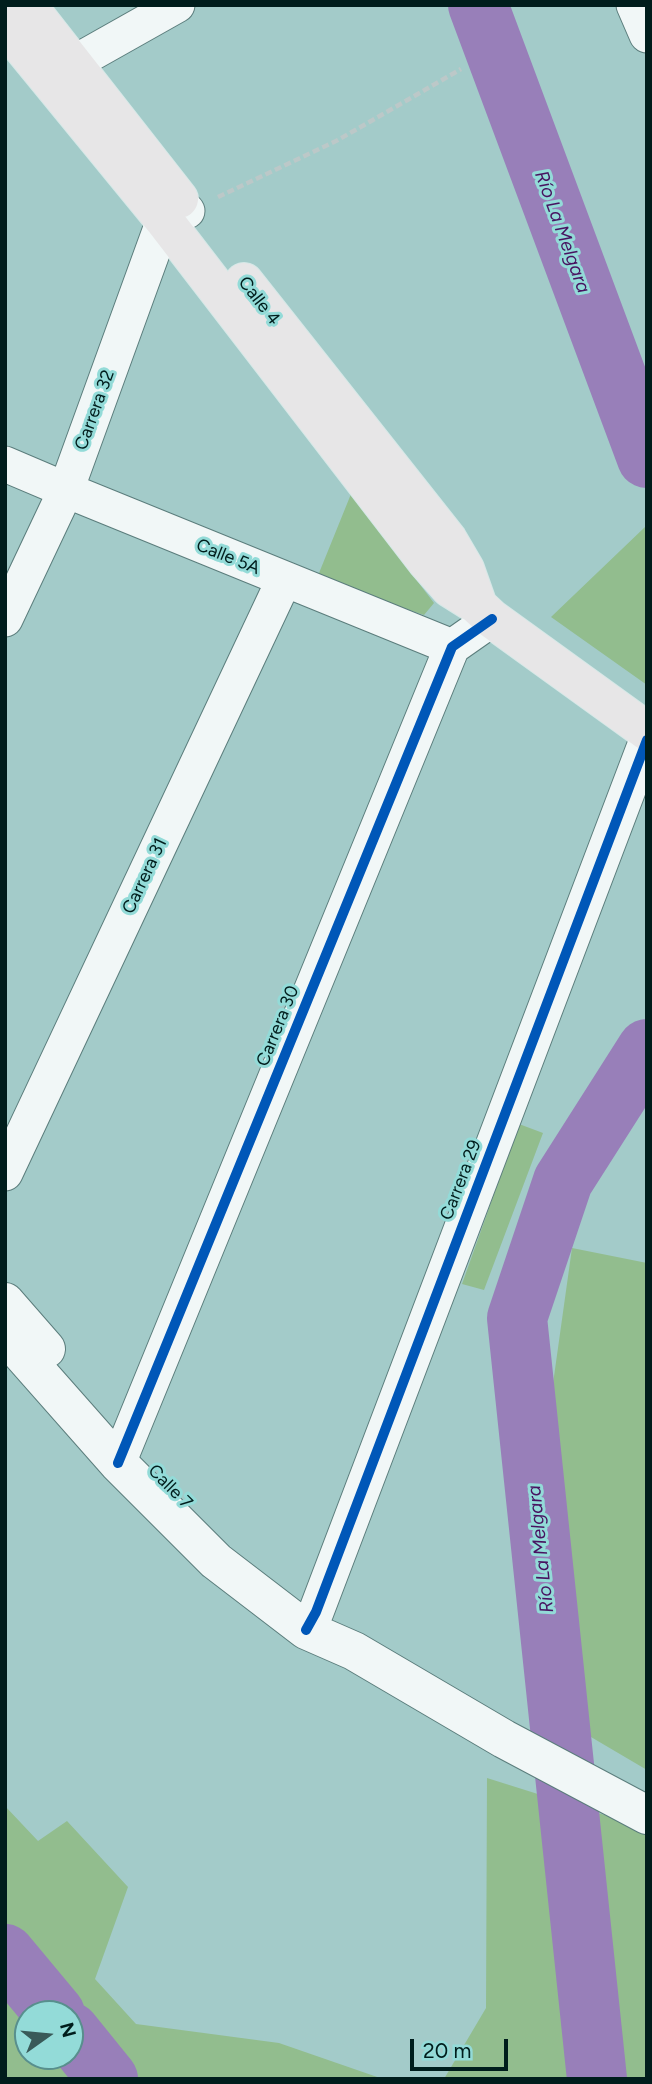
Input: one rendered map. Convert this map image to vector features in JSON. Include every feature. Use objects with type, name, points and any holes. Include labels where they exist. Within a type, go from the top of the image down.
[{"type":"main road","name":"Calle 4","points":[[27,5],[74,63],[176,215],[427,562],[450,588],[647,731]]},
{"type":"main road","name":"Calle 4","points":[[5,26],[176,215]]},
{"type":"street","points":[[74,63],[177,5]]},
{"type":"street","name":"Carrera 32","points":[[5,619],[66,491],[176,215]]},
{"type":"street","name":"Calle 5A","points":[[5,464],[452,647]]},
{"type":"street","name":"Carrera 31","points":[[5,1172],[284,579]]},
{"type":"street","points":[[452,647],[485,612]]},
{"type":"street","name":"Carrera 30","points":[[122,1453],[452,647]]},
{"type":"street","name":"Carrera 29","points":[[311,1621],[647,740]]},
{"type":"street","name":"Calle 7","points":[[5,1302],[122,1453],[216,1561],[354,1651],[504,1739],[631,1806]]},
{"type":"street","name":"Calle 7","points":[[5,1335],[122,1453]]},
{"type":"path","points":[[176,215],[338,140],[461,69]]},
{"type":"green space","points":[[351,494],[434,603],[424,615],[317,578]]},
{"type":"green space","points":[[645,527],[647,533],[647,685],[551,617]]},
{"type":"green space","points":[[519,1124],[543,1133],[484,1290],[462,1284]]},
{"type":"green space","points":[[572,1248],[647,1263],[647,1770],[574,1727],[550,1405]]},
{"type":"green space","points":[[487,1778],[614,1818],[647,1836],[647,2079],[444,2079],[486,2008]]},
{"type":"green space","points":[[5,1806],[38,1841],[67,1821],[128,1887],[95,1979],[136,2024],[279,2043],[383,2079],[5,2079]]},
{"type":"waterway","name":"Río La Melgara","points":[[478,5],[647,458]]},
{"type":"waterway","name":"Río La Melgara","points":[[597,2079],[517,1318],[563,1181],[647,1049]]},
{"type":"waterway","name":"Río La Melgara","points":[[5,1954],[43,2000]]},
{"type":"waterway","name":"Río La Melgara","points":[[84,2049],[108,2079]]},
{"type":"cycle path","points":[[118,1463],[452,647],[492,619]]},
{"type":"cycle path","points":[[306,1630],[316,1612],[647,740]]}]
